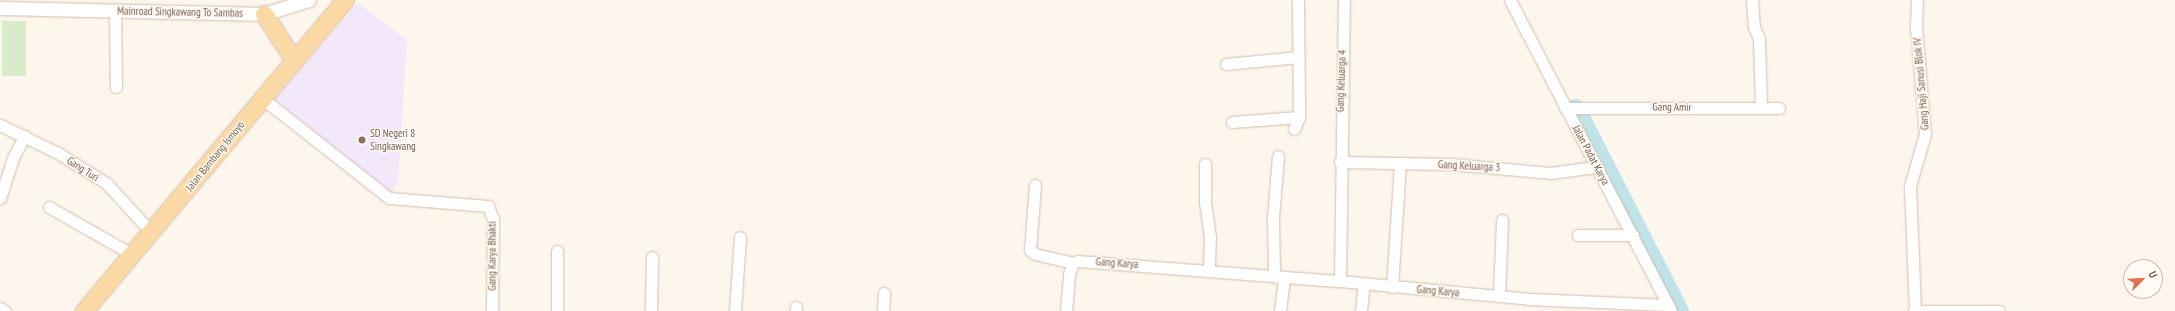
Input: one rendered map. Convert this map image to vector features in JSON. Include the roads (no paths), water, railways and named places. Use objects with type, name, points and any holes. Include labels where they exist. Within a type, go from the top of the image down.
[{"type":"main road","name":"Jalan Bambang Ismoyo","points":[[84,311],[152,233],[262,98],[345,0]]},
{"type":"main road","points":[[264,14],[294,60]]},
{"type":"street","name":"Mainroad Singkawang To Sambas","points":[[0,8],[264,14],[307,0]]},
{"type":"street","points":[[1294,129],[1300,117],[1298,0]]},
{"type":"street","name":"Gang Keluarga 4","points":[[1340,281],[1340,162],[1344,0]]},
{"type":"street","name":"Jalan Padat Karya","points":[[1510,0],[1669,308]]},
{"type":"street","points":[[1752,0],[1754,27],[1759,39],[1760,108]]},
{"type":"street","name":"Gang Haji Sanusi Blok IV","points":[[1914,311],[1910,186],[1925,134],[1916,27],[1917,0]]},
{"type":"street","points":[[115,10],[116,87]]},
{"type":"street","points":[[1226,64],[1299,57]]},
{"type":"street","name":"Gang Karya Bhakti","points":[[262,98],[389,198],[414,198],[484,205],[491,209],[492,311]]},
{"type":"street","name":"Gang Amir","points":[[1565,108],[1779,108]]},
{"type":"street","points":[[1232,122],[1300,117]]},
{"type":"street","name":"Gang Turi","points":[[0,125],[58,153],[106,183],[152,233]]},
{"type":"street","points":[[0,198],[13,158],[24,136]]},
{"type":"street","points":[[1278,156],[1273,218],[1274,271],[1280,277],[1280,311]]},
{"type":"street","name":"Gang Keluarga 3","points":[[1340,162],[1501,167],[1550,173],[1596,167]]},
{"type":"street","points":[[1206,164],[1205,202],[1210,236],[1209,270]]},
{"type":"street","points":[[1392,286],[1400,164]]},
{"type":"street","points":[[1035,185],[1030,250],[1035,254],[1073,264],[1069,274],[1066,311]]},
{"type":"street","points":[[49,208],[133,254]]},
{"type":"street","points":[[1499,296],[1502,220]]},
{"type":"street","points":[[1578,235],[1633,236]]},
{"type":"street","points":[[735,311],[740,237]]},
{"type":"street","points":[[557,251],[557,311]]},
{"type":"street","points":[[651,311],[652,257]]},
{"type":"street","name":"Gang Karya","points":[[1073,264],[1078,261],[1209,270],[1499,296],[1669,308]]},
{"type":"street","points":[[1361,311],[1364,284]]},
{"type":"street","points":[[883,311],[884,293]]},
{"type":"street","points":[[0,308],[5,311]]},
{"type":"street","points":[[1914,311],[1999,311]]},
{"type":"waterway","points":[[1575,109],[1678,311]]},
{"type":"place","name":"SD Negeri 8 Singkawang","points":[[362,140]]}]
